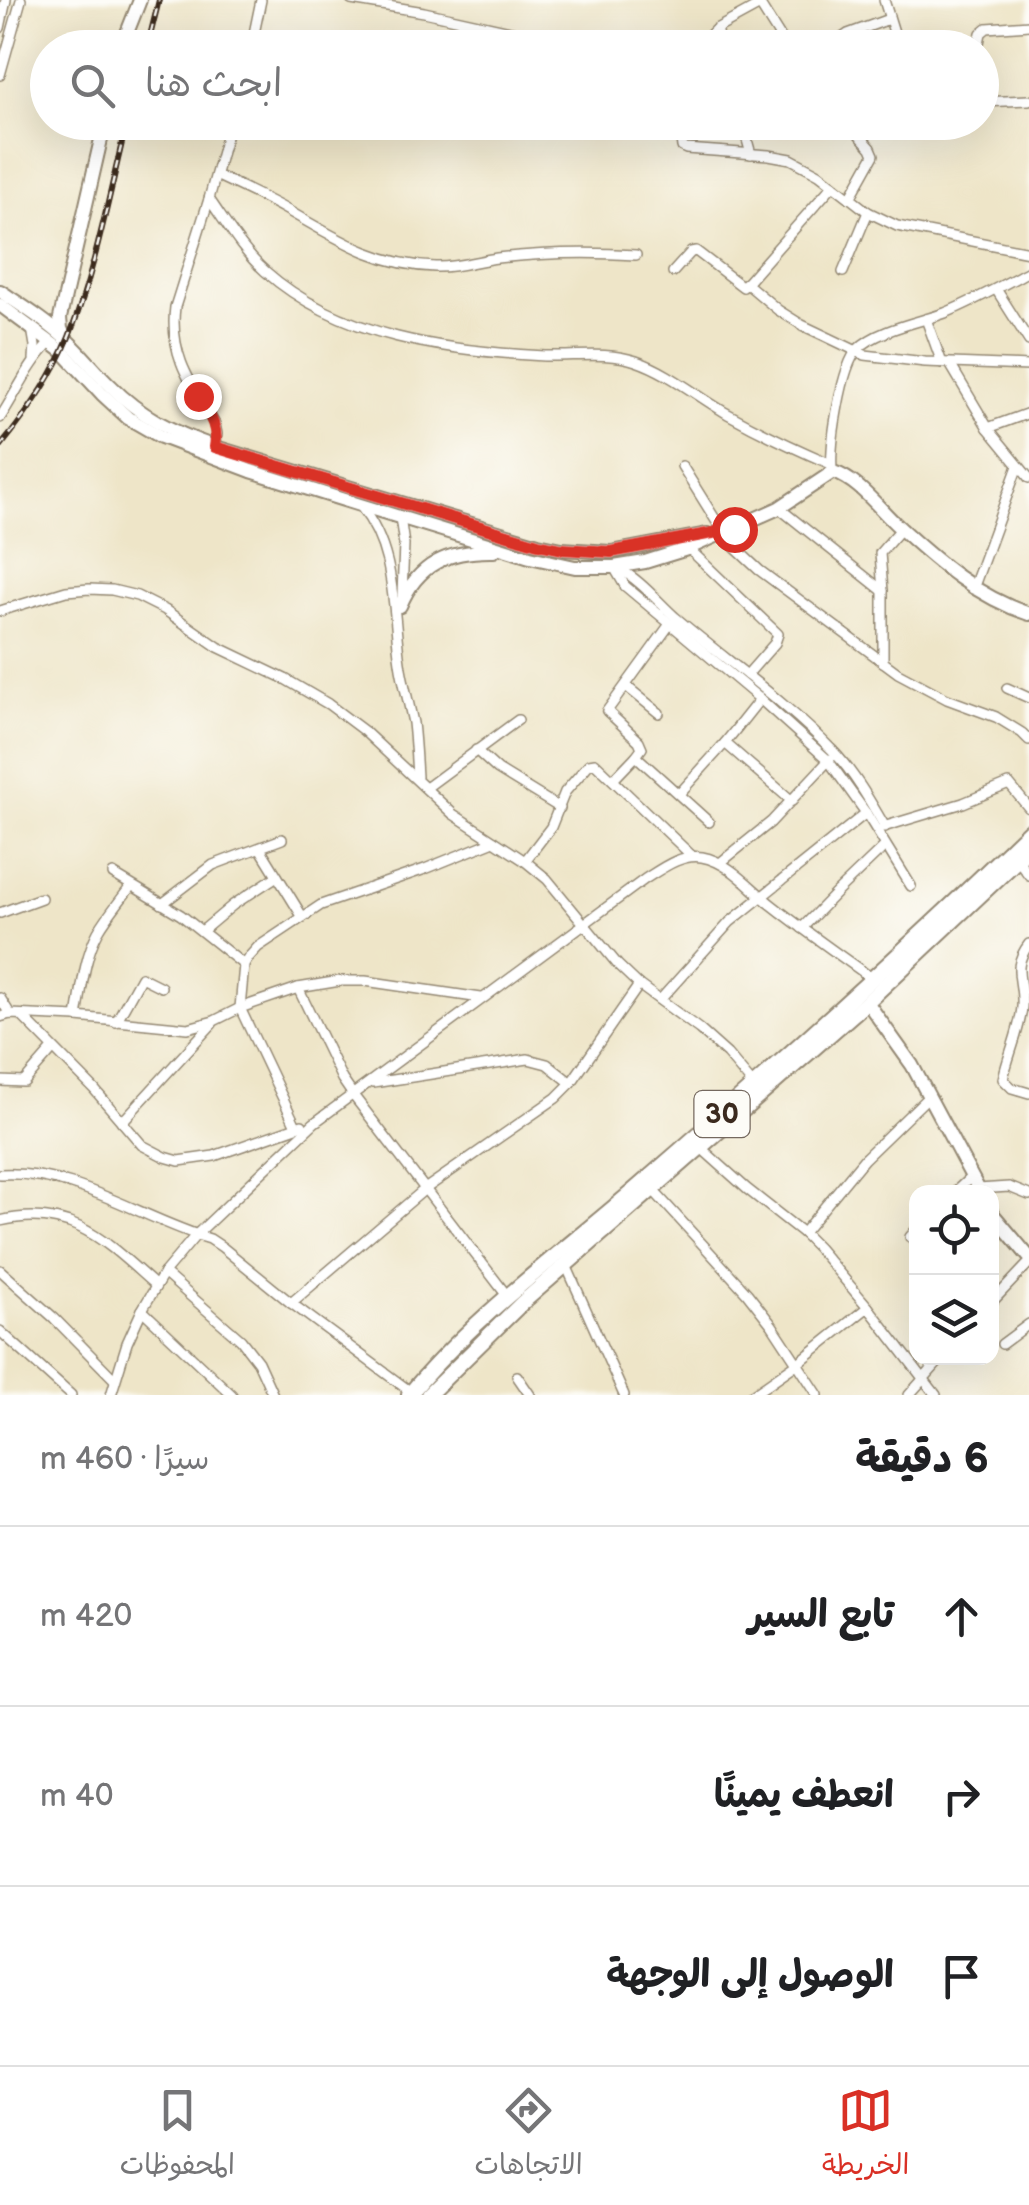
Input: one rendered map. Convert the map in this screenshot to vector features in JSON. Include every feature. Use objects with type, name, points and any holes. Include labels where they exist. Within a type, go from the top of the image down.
[{"type":"main road","name":"30","points":[[410,1394],[468,1333],[606,1222],[1029,831]]},
{"type":"main road","name":"30","points":[[606,1222],[652,1190],[867,1002],[1024,854]]},
{"type":"main road","name":"30","points":[[428,1395],[485,1337],[566,1265],[581,1244]]},
{"type":"street","points":[[0,28],[6,0]]},
{"type":"street","points":[[0,74],[21,0]]},
{"type":"street","points":[[128,30],[140,0]]},
{"type":"street","points":[[254,30],[261,0]]},
{"type":"street","points":[[351,0],[506,30]]},
{"type":"street","points":[[884,0],[893,30]]},
{"type":"street","points":[[716,29],[765,2],[778,30]]},
{"type":"street","points":[[860,30],[889,20]]},
{"type":"street","points":[[984,30],[1029,25]]},
{"type":"street","points":[[999,101],[1029,100]]},
{"type":"street","points":[[59,344],[61,313],[101,140]]},
{"type":"street","points":[[214,452],[218,434],[215,424],[177,354],[173,320],[225,140]]},
{"type":"street","points":[[681,140],[686,149],[791,159],[868,212],[897,226],[1029,252]]},
{"type":"street","points":[[747,140],[751,154]]},
{"type":"street","points":[[850,198],[874,154],[863,140]]},
{"type":"street","points":[[216,175],[331,238],[378,258],[436,268],[544,254],[636,255]]},
{"type":"street","points":[[673,272],[696,251],[742,287],[833,185]]},
{"type":"street","points":[[209,198],[264,270],[301,297],[357,325],[400,338],[458,348],[637,361],[832,468],[973,589],[1029,614]]},
{"type":"street","points":[[843,272],[868,212]]},
{"type":"street","points":[[214,452],[399,510],[511,551],[575,567],[614,568],[645,562],[780,508],[832,468],[841,388],[855,352],[878,336],[926,319],[1029,271]]},
{"type":"street","points":[[746,283],[778,310],[855,352],[946,363],[1029,366]]},
{"type":"street","points":[[996,288],[1029,341]]},
{"type":"street","points":[[0,291],[144,414],[214,452],[360,505],[399,510],[562,549],[611,552],[685,544]]},
{"type":"street","points":[[0,305],[38,325],[61,313]]},
{"type":"street","points":[[926,319],[946,363],[988,428],[1029,478]]},
{"type":"street","points":[[0,418],[34,359],[38,325]]},
{"type":"street","points":[[34,359],[59,344]]},
{"type":"street","points":[[988,428],[1029,413]]},
{"type":"street","points":[[682,466],[733,547],[759,570],[883,662],[930,691],[1027,734]]},
{"type":"street","points":[[973,589],[1018,466]]},
{"type":"street","points":[[360,505],[382,538],[417,778]]},
{"type":"street","points":[[780,508],[883,592]]},
{"type":"street","points":[[397,622],[404,545],[399,510]]},
{"type":"street","points":[[883,662],[880,552],[901,529]]},
{"type":"street","points":[[685,544],[778,634],[776,643],[747,674]]},
{"type":"street","points":[[400,606],[412,585],[436,563],[468,550],[511,551]]},
{"type":"street","points":[[611,552],[614,568],[625,586],[850,771],[881,828],[885,846],[911,886]]},
{"type":"street","points":[[614,568],[630,576],[747,674],[832,757],[866,814],[881,828]]},
{"type":"street","points":[[0,611],[66,591],[112,590],[137,596],[165,610],[218,647],[328,704],[364,731],[453,814],[547,879],[618,965],[714,1042],[754,1086]]},
{"type":"street","points":[[613,780],[642,748],[639,740],[607,711],[670,624]]},
{"type":"street","points":[[626,686],[659,713]]},
{"type":"street","points":[[1007,688],[1029,698]]},
{"type":"street","points":[[679,794],[760,699]]},
{"type":"street","points":[[426,788],[518,720]]},
{"type":"street","points":[[725,743],[792,801]]},
{"type":"street","points":[[476,750],[498,770],[560,808]]},
{"type":"street","points":[[636,756],[708,822]]},
{"type":"street","points":[[720,863],[760,832],[832,757]]},
{"type":"street","points":[[525,861],[551,828],[565,792],[590,764],[598,764],[692,856]]},
{"type":"street","points":[[881,828],[964,803],[1006,785],[1013,786],[1029,808]]},
{"type":"street","points":[[660,1000],[714,938],[866,814]]},
{"type":"street","points":[[162,904],[213,865],[282,838]]},
{"type":"street","points":[[296,1126],[240,1008],[244,965],[254,951],[302,916],[339,898],[494,841]]},
{"type":"street","points":[[802,928],[885,846]]},
{"type":"street","points":[[260,848],[302,916]]},
{"type":"street","points":[[1024,854],[1029,875]]},
{"type":"street","points":[[115,1390],[127,1343],[142,1310],[164,1273],[196,1235],[314,1123],[666,866],[692,856],[720,863],[872,979]]},
{"type":"street","points":[[112,874],[202,931],[244,965]]},
{"type":"street","points":[[202,931],[277,876]]},
{"type":"street","points":[[77,1017],[92,946],[131,886]]},
{"type":"street","points":[[0,912],[41,898]]},
{"type":"street","points":[[1029,944],[1020,956],[1020,1019],[1003,1079],[1012,1088],[1029,1093]]},
{"type":"street","points":[[116,1022],[141,977],[160,988]]},
{"type":"street","points":[[10,1015],[188,1028],[298,988],[340,980],[481,998]]},
{"type":"street","points":[[290,1303],[425,1189],[541,1110],[571,1082],[639,985]]},
{"type":"street","points":[[298,988],[352,1095],[508,1297]]},
{"type":"street","points":[[0,998],[10,1015],[94,1089],[150,1151],[179,1161],[197,1160],[314,1123]]},
{"type":"street","points":[[867,1002],[902,1048],[975,1185]]},
{"type":"street","points":[[122,1122],[214,1021]]},
{"type":"street","points":[[0,1081],[24,1082],[53,1050]]},
{"type":"street","points":[[370,1083],[528,1059],[547,1064],[571,1082]]},
{"type":"street","points":[[803,1233],[864,1159],[930,1096]]},
{"type":"street","points":[[700,1147],[803,1233],[834,1265],[936,1395]]},
{"type":"street","points":[[0,1174],[59,1182],[222,1246],[410,1394]]},
{"type":"street","points":[[999,1187],[1029,1194]]},
{"type":"street","points":[[652,1190],[747,1293],[818,1395]]},
{"type":"street","points":[[0,1220],[47,1218],[86,1229],[155,1286]]},
{"type":"street","points":[[999,1222],[1029,1260],[999,1294]]},
{"type":"street","points":[[566,1265],[624,1395]]},
{"type":"street","points":[[0,1270],[54,1318],[115,1390]]},
{"type":"street","points":[[164,1273],[241,1340],[258,1362],[273,1395]]},
{"type":"street","points":[[752,1395],[868,1308]]},
{"type":"street","points":[[142,1310],[232,1395]]},
{"type":"street","points":[[1002,1344],[1029,1324]]},
{"type":"street","points":[[0,1331],[71,1395]]},
{"type":"street","points":[[909,1395],[936,1365]]},
{"type":"street","points":[[517,1376],[530,1395]]},
{"type":"railway","points":[[152,30],[159,0]]},
{"type":"railway","points":[[0,447],[39,395],[69,337],[94,258],[123,140]]},
{"type":"route","points":[[198,396],[215,424],[215,447],[538,544],[611,552],[734,529]]}]
